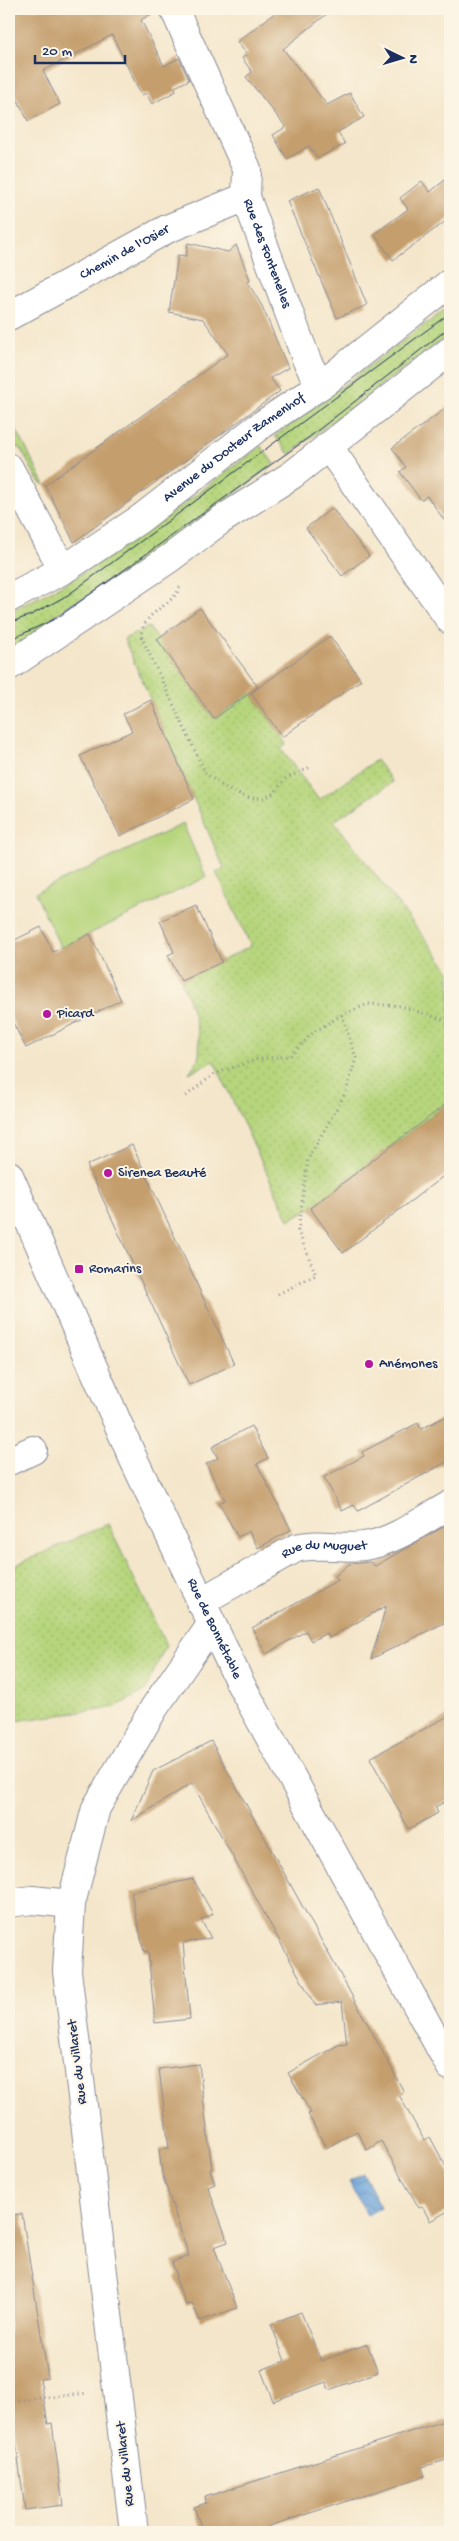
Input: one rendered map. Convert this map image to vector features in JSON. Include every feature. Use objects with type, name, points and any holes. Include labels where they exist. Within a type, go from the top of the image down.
[{"type":"street","name":"Rue des Fontenelles","points":[[174,9],[247,169],[246,197],[307,361],[316,378],[324,383]]},
{"type":"street","name":"Chemin de l'Osier","points":[[9,316],[167,230],[246,197]]},
{"type":"street","name":"Avenue du Docteur Zamenhof","points":[[9,598],[63,570],[140,519],[257,428],[324,383],[450,284]]},
{"type":"street","points":[[9,666],[170,558],[221,520],[292,475],[450,351]]},
{"type":"street","points":[[328,446],[450,620]]},
{"type":"street","points":[[9,468],[16,494],[63,570]]},
{"type":"street","name":"Rue de Bonnétable","points":[[9,1176],[133,1458],[240,1683],[450,2066]]},
{"type":"street","points":[[9,1461],[33,1450]]},
{"type":"street","name":"Rue du Muguet","points":[[206,1613],[296,1548],[308,1545],[349,1547],[379,1544],[450,1504]]},
{"type":"street","name":"Rue du Villaret","points":[[134,2532],[67,1971],[71,1904],[96,1808],[206,1613]]},
{"type":"street","points":[[9,1903],[32,1900],[71,1904]]},
{"type":"path","points":[[170,558],[180,573],[180,588],[178,593],[148,618],[141,629],[141,636],[205,772],[218,785],[236,794],[262,798],[275,792],[286,778],[297,775],[310,767]]},
{"type":"path","points":[[186,1096],[214,1074],[258,1059],[290,1056],[315,1031],[342,1015],[368,1004],[401,1006],[450,1022]]},
{"type":"path","points":[[278,1294],[316,1275],[298,1231],[308,1159],[346,1092],[356,1058],[342,1015]]},
{"type":"path","points":[[9,2402],[94,2392],[120,2410]]},
{"type":"green space","points":[[450,306],[450,334],[289,454],[275,436]]},
{"type":"green space","points":[[9,417],[45,485],[39,482],[20,448],[9,445]]},
{"type":"green space","points":[[261,446],[274,464],[70,619],[9,656],[9,611],[76,577],[108,557],[140,536]]},
{"type":"green space","points":[[149,627],[214,719],[251,693],[287,744],[281,749],[319,800],[376,760],[393,782],[334,821],[450,971],[450,1101],[310,1208],[289,1220],[214,1061],[189,1073],[198,1059],[199,1041],[191,1009],[181,981],[251,946],[216,872],[224,868],[124,639]]},
{"type":"green space","points":[[183,824],[206,877],[61,948],[35,893]]},
{"type":"green space","points":[[108,1524],[166,1645],[145,1691],[115,1707],[9,1722],[9,1568]]},
{"type":"water","points":[[363,2173],[381,2207],[367,2215],[349,2181]]},
{"type":"building","points":[[9,9],[159,9],[141,20],[164,66],[179,58],[189,80],[175,87],[176,91],[152,104],[146,93],[142,95],[112,35],[43,71],[60,104],[28,121],[9,82]]},
{"type":"building","points":[[280,9],[333,9],[283,49],[327,105],[350,93],[364,117],[338,132],[345,144],[318,158],[309,146],[287,159],[273,135],[286,127],[246,77],[252,72],[242,58],[247,54],[237,42]]},
{"type":"building","points":[[450,176],[450,218],[393,260],[374,234],[408,209],[400,198],[422,181],[430,192]]},
{"type":"building","points":[[319,187],[367,305],[337,318],[287,201]]},
{"type":"building","points":[[188,243],[228,252],[236,245],[250,280],[248,283],[262,306],[288,368],[270,378],[280,391],[74,542],[45,485],[228,354],[203,319],[169,312],[178,255],[186,256]]},
{"type":"building","points":[[450,405],[450,528],[427,496],[421,500],[400,472],[406,467],[392,448]]},
{"type":"building","points":[[332,508],[369,556],[342,576],[306,528]]},
{"type":"building","points":[[200,608],[258,687],[214,719],[157,639]]},
{"type":"building","points":[[330,636],[361,680],[282,737],[251,693]]},
{"type":"building","points":[[151,700],[194,799],[120,836],[80,756],[132,731],[123,714]]},
{"type":"building","points":[[196,905],[222,962],[181,981],[168,955],[174,952],[160,921]]},
{"type":"building","points":[[41,927],[53,952],[90,934],[121,1000],[26,1048],[9,1015],[9,943]]},
{"type":"building","points":[[450,1101],[450,1171],[343,1253],[310,1208]]},
{"type":"building","points":[[132,1145],[234,1364],[189,1385],[87,1165]]},
{"type":"building","points":[[450,1414],[450,1460],[358,1511],[354,1505],[342,1511],[324,1477],[364,1456],[362,1452],[418,1423],[421,1429]]},
{"type":"building","points":[[251,1426],[268,1458],[257,1464],[291,1530],[258,1548],[249,1531],[238,1537],[219,1503],[225,1500],[206,1464],[218,1458],[212,1447]]},
{"type":"building","points":[[450,1523],[450,1620],[371,1659],[386,1606],[329,1638],[327,1633],[311,1641],[306,1631],[266,1654],[252,1628],[338,1580],[335,1576],[349,1564],[370,1562],[375,1566]]},
{"type":"building","points":[[450,1715],[450,1799],[435,1807],[438,1813],[409,1829],[370,1758]]},
{"type":"building","points":[[211,1741],[404,2092],[399,2095],[424,2140],[430,2137],[450,2174],[450,2210],[430,2221],[422,2206],[419,2208],[381,2141],[367,2150],[357,2131],[326,2148],[308,2114],[311,2113],[288,2073],[338,2045],[347,2044],[342,2002],[315,2005],[192,1783],[131,1821],[153,1771]]},
{"type":"building","points":[[193,1879],[213,1914],[201,1920],[211,1938],[183,1943],[190,2019],[155,2023],[148,1951],[144,1952],[131,1892]]},
{"type":"building","points":[[199,2064],[212,2169],[210,2170],[215,2184],[208,2187],[228,2242],[214,2247],[237,2308],[200,2321],[192,2303],[186,2305],[175,2277],[177,2276],[172,2262],[189,2256],[162,2174],[159,2149],[169,2148],[159,2069]]},
{"type":"building","points":[[22,2214],[48,2378],[40,2379],[48,2424],[52,2423],[63,2505],[25,2510],[14,2429],[9,2429],[9,2215]]},
{"type":"building","points":[[301,2312],[321,2361],[367,2344],[378,2372],[329,2390],[326,2382],[273,2401],[261,2370],[285,2361],[271,2324]]},
{"type":"building","points":[[450,2419],[450,2459],[422,2467],[425,2476],[251,2532],[203,2532],[194,2507],[206,2503],[205,2497]]},
{"type":"tram line","points":[[9,623],[31,615],[68,595],[450,313]]},
{"type":"tram line","points":[[9,640],[57,618],[308,438],[450,327]]},
{"type":"place","name":"Picard","points":[[47,1014]]},
{"type":"place","name":"Sirenea Beauté","points":[[108,1173]]},
{"type":"place","name":"Romarins","points":[[79,1269]]},
{"type":"place","name":"Anémones","points":[[369,1364]]}]
